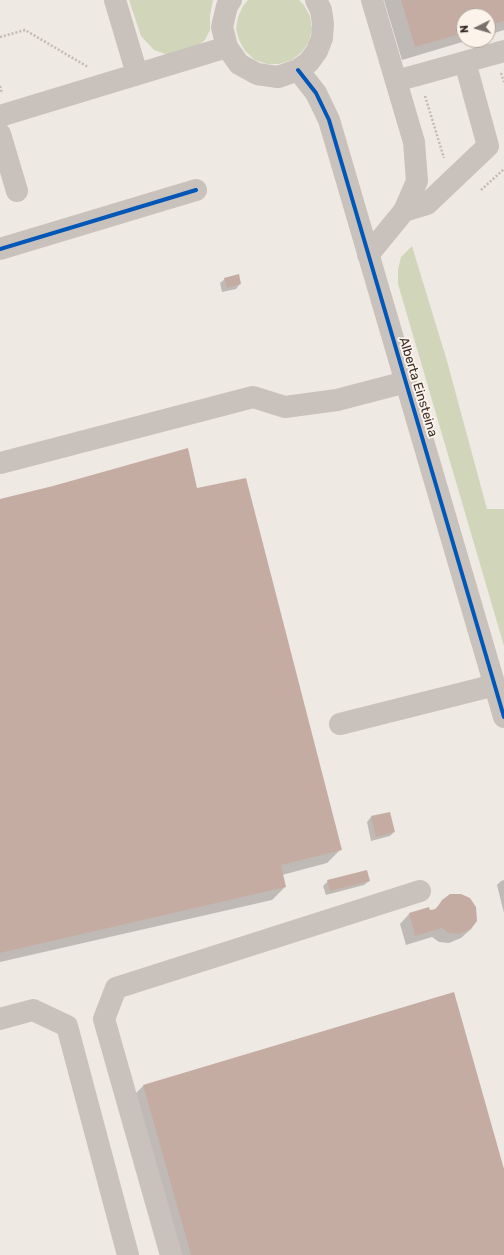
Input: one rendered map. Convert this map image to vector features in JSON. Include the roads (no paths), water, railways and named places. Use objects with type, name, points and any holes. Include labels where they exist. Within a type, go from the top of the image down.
[{"type":"street","points":[[115,0],[137,74]]},
{"type":"street","points":[[231,0],[227,6],[222,27],[227,47],[239,64],[257,74],[278,77],[298,70],[309,62],[317,51],[322,38],[323,24],[321,10],[316,0]]},
{"type":"street","points":[[368,255],[404,211],[417,181],[414,142],[372,0]]},
{"type":"street","points":[[0,116],[227,47]]},
{"type":"street","points":[[396,81],[504,51]]},
{"type":"street","points":[[404,211],[427,204],[488,146],[465,62]]},
{"type":"street","name":"Alberta Einsteina","points":[[298,70],[316,93],[329,120],[504,717]]},
{"type":"street","points":[[0,134],[17,191]]},
{"type":"street","points":[[0,249],[196,190]]},
{"type":"street","points":[[0,463],[254,397],[285,407],[337,400],[406,382]]},
{"type":"street","points":[[340,724],[495,685]]},
{"type":"street","points":[[171,1255],[104,1019],[116,988],[420,891]]},
{"type":"street","points":[[0,1019],[33,1010],[67,1026],[128,1255]]}]
